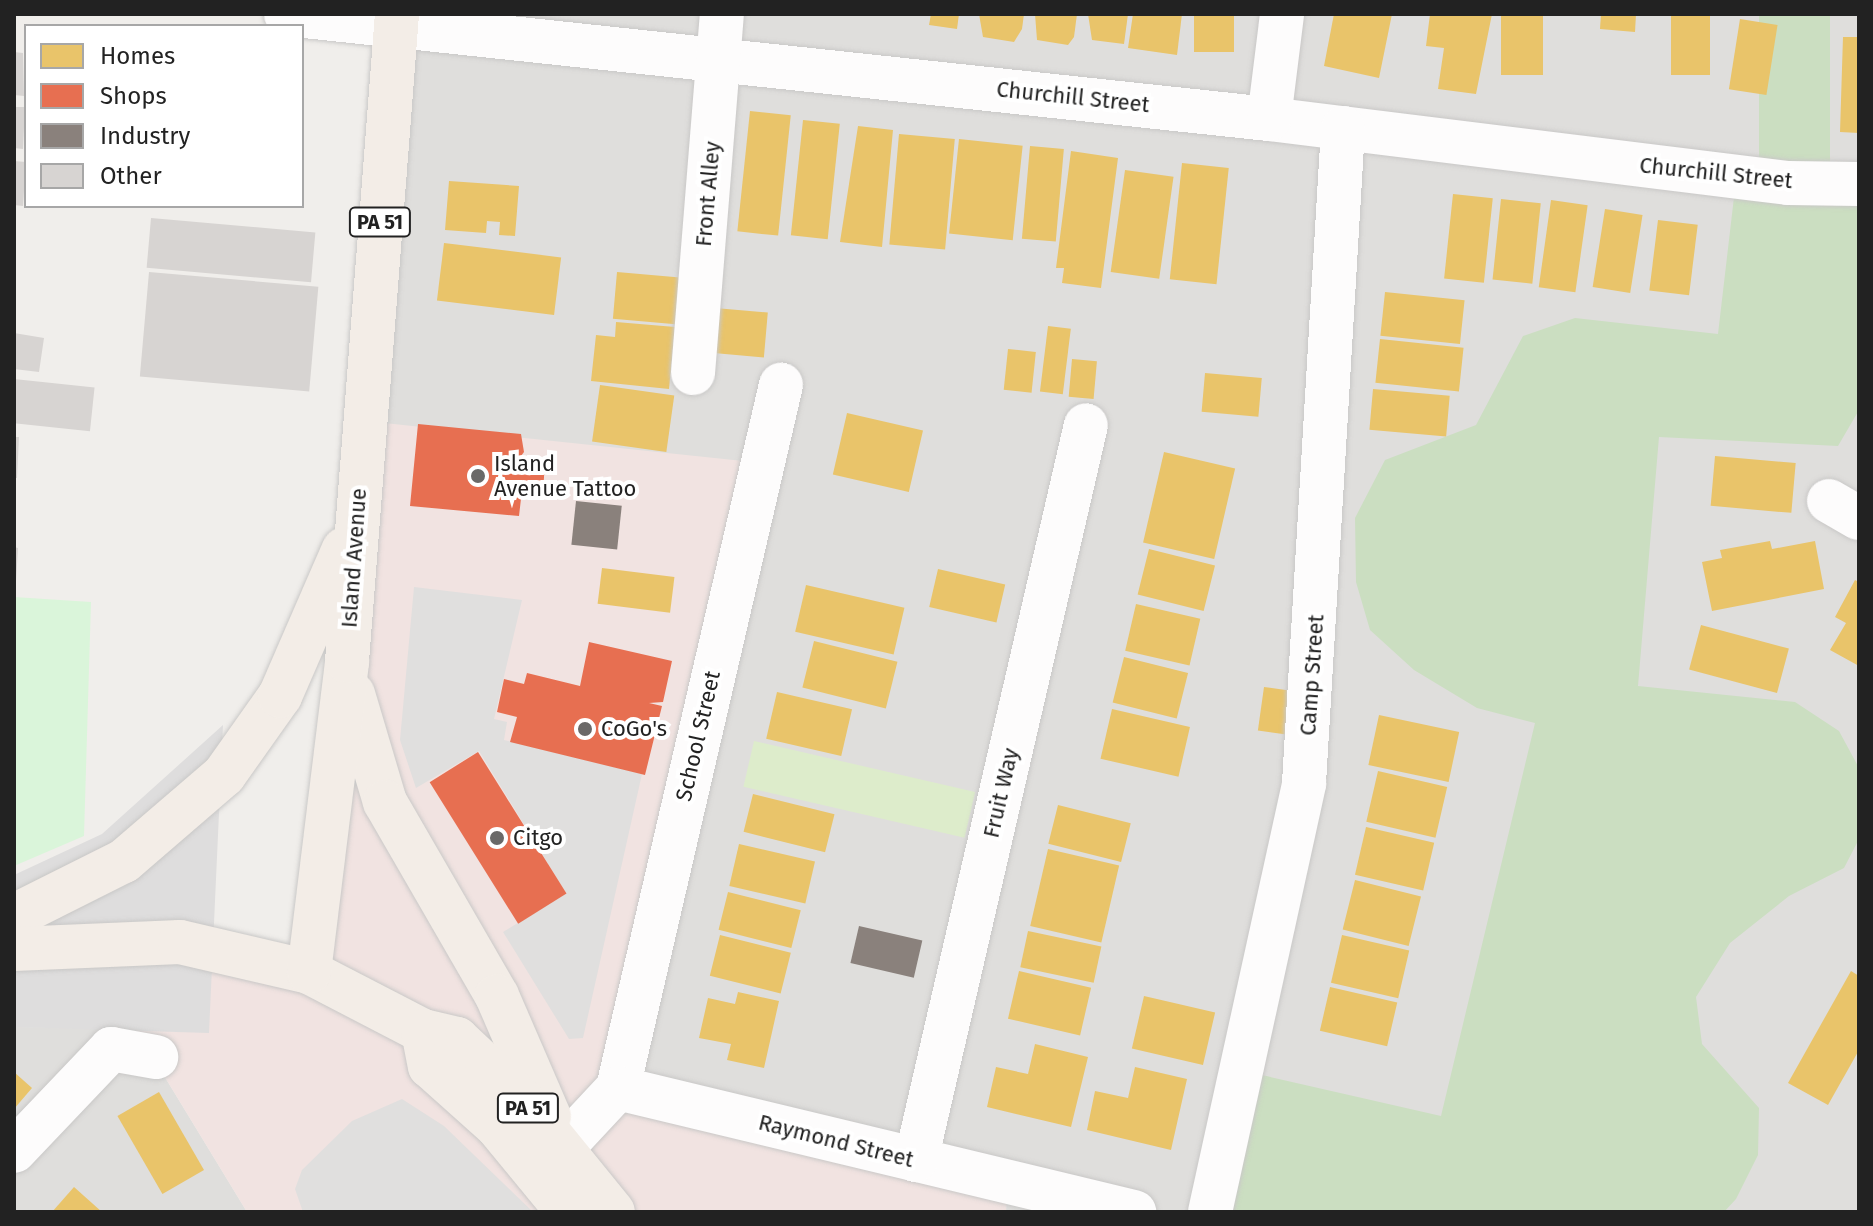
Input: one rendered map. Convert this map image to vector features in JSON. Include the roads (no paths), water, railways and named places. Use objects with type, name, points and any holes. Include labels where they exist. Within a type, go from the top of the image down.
[{"type":"main road","name":"Island Avenue","points":[[309,972],[347,661],[396,19]]},
{"type":"main road","points":[[14,916],[124,861],[224,775],[280,696],[357,518]]},
{"type":"main road","points":[[347,661],[385,802],[497,996],[563,1147]]},
{"type":"main road","points":[[14,949],[180,942],[309,972]]},
{"type":"main road","name":"PA 51","points":[[309,972],[423,1031],[457,1039],[563,1147],[613,1212]]},
{"type":"main road","name":"PA 51","points":[[423,1031],[430,1066],[497,1126],[568,1212]]},
{"type":"street","name":"Churchill Street","points":[[286,14],[396,19],[719,59],[1269,119],[1788,183],[1859,184]]},
{"type":"street","name":"Front Alley","points":[[693,373],[722,14]]},
{"type":"street","points":[[1269,119],[1282,14]]},
{"type":"street","name":"Camp Street","points":[[1210,1212],[1304,783],[1343,128]]},
{"type":"street","name":"School Street","points":[[618,1088],[781,385]]},
{"type":"street","name":"Fruit Way","points":[[916,1160],[1086,425]]},
{"type":"street","points":[[14,1151],[111,1049],[132,1047],[156,1057]]},
{"type":"street","points":[[563,1147],[618,1088]]},
{"type":"street","name":"Raymond Street","points":[[618,1088],[916,1160],[1006,1198],[1134,1212]]},
{"type":"place","name":"Island Avenue Tattoo","points":[[478,476]]},
{"type":"place","name":"CoGo's","points":[[585,729]]},
{"type":"place","name":"Citgo","points":[[497,838]]}]
